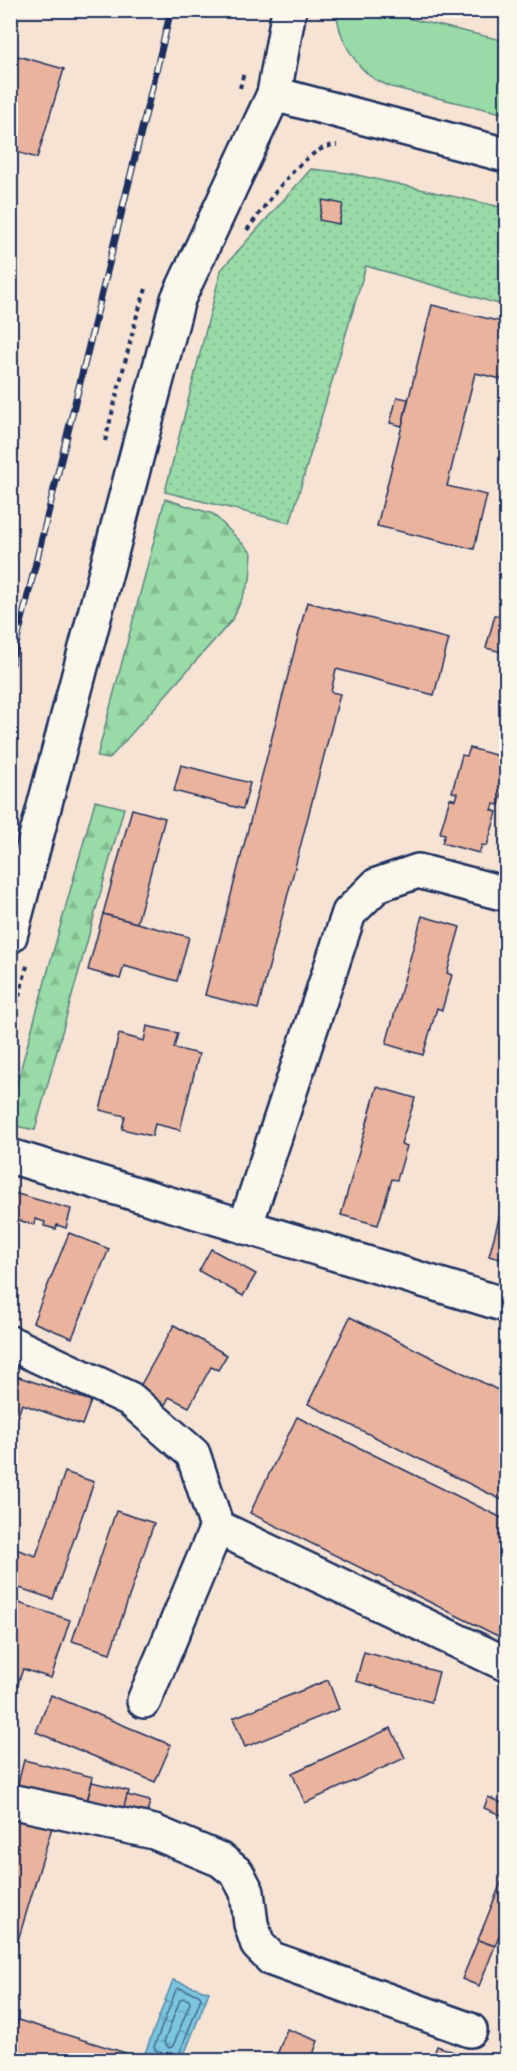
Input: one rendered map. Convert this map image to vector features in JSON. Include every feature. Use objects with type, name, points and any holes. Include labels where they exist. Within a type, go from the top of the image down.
[{"type":"main road","points":[[19,949],[178,299],[274,94],[289,10]]},
{"type":"main road","points":[[274,94],[507,155]]},
{"type":"main road","points":[[245,1227],[349,912],[377,885],[418,871],[507,894]]},
{"type":"main road","points":[[10,1156],[507,1305]]},
{"type":"main road","points":[[10,1343],[130,1399],[193,1454],[218,1527],[144,1701]]},
{"type":"main road","points":[[218,1527],[507,1664]]},
{"type":"main road","points":[[10,1801],[154,1832],[221,1860],[237,1873],[247,1892],[251,1924],[258,1945],[272,1959],[470,2030]]},
{"type":"path","points":[[247,230],[307,157],[322,147],[343,146]]},
{"type":"path","points":[[10,1031],[19,949]]},
{"type":"green space","points":[[337,11],[377,11],[506,41],[506,114],[391,87],[374,79],[360,66],[348,49],[340,30]]},
{"type":"green space","points":[[311,169],[348,173],[506,208],[506,306],[366,266],[290,523],[165,492],[221,270]]},
{"type":"green space","points":[[165,499],[213,514],[252,553],[250,580],[233,619],[109,759],[97,757]]},
{"type":"green space","points":[[95,801],[124,808],[35,1130],[11,1125],[11,1104]]},
{"type":"water","points":[[173,1980],[209,1992],[182,2060],[167,2060],[145,2053]]},
{"type":"building","points":[[18,56],[64,69],[37,158],[10,150],[10,81]]},
{"type":"building","points":[[323,200],[343,204],[339,224],[319,220]]},
{"type":"building","points":[[432,305],[506,323],[506,380],[475,373],[447,486],[487,495],[474,549],[377,526]]},
{"type":"building","points":[[397,397],[408,399],[402,426],[390,423]]},
{"type":"building","points":[[307,602],[449,639],[434,695],[336,669],[331,692],[340,694],[258,1009],[205,995]]},
{"type":"building","points":[[495,615],[506,618],[506,653],[486,648]]},
{"type":"building","points":[[470,748],[506,758],[504,767],[506,767],[506,777],[499,805],[494,804],[492,810],[497,812],[487,846],[482,845],[479,853],[442,843],[445,834],[440,833],[450,798],[455,800],[457,793],[452,792],[462,755],[467,756]]},
{"type":"building","points":[[181,765],[250,783],[243,809],[174,791]]},
{"type":"building","points":[[132,809],[165,818],[137,923],[103,914]]},
{"type":"building","points":[[103,914],[189,937],[177,981],[124,966],[120,979],[88,970]]},
{"type":"building","points":[[422,916],[460,927],[447,973],[452,975],[442,1010],[437,1008],[423,1055],[386,1044]]},
{"type":"building","points":[[147,1026],[178,1033],[174,1048],[199,1054],[180,1130],[155,1124],[152,1136],[122,1129],[125,1116],[100,1110],[119,1034],[144,1041]]},
{"type":"building","points":[[377,1087],[415,1098],[401,1144],[407,1146],[397,1180],[392,1179],[378,1225],[341,1215]]},
{"type":"building","points":[[10,1192],[71,1209],[66,1228],[57,1225],[56,1229],[44,1226],[45,1222],[35,1219],[34,1225],[12,1218],[10,1225]]},
{"type":"building","points":[[506,1192],[506,1261],[489,1256]]},
{"type":"building","points":[[69,1233],[109,1249],[72,1338],[33,1322]]},
{"type":"building","points":[[211,1249],[256,1274],[243,1296],[199,1271]]},
{"type":"building","points":[[350,1317],[506,1394],[506,1502],[308,1404]]},
{"type":"building","points":[[174,1325],[227,1355],[218,1370],[211,1367],[189,1407],[169,1397],[165,1405],[138,1390]]},
{"type":"building","points":[[10,1374],[91,1401],[82,1425],[22,1404],[10,1438]]},
{"type":"building","points":[[297,1417],[506,1520],[506,1640],[250,1513]]},
{"type":"building","points":[[65,1472],[94,1482],[53,1599],[10,1585],[10,1547],[36,1556]]},
{"type":"building","points":[[116,1511],[154,1523],[110,1653],[72,1641]]},
{"type":"building","points":[[19,1603],[70,1620],[51,1678],[23,1669],[10,1707],[10,1629]]},
{"type":"building","points":[[364,1652],[439,1672],[431,1702],[356,1681]]},
{"type":"building","points":[[328,1680],[339,1709],[245,1747],[233,1718]]},
{"type":"building","points":[[51,1695],[171,1745],[155,1782],[36,1732]]},
{"type":"building","points":[[391,1728],[405,1758],[305,1803],[292,1773]]},
{"type":"building","points":[[24,1760],[93,1777],[86,1806],[17,1788]]},
{"type":"building","points":[[92,1782],[129,1791],[122,1815],[86,1806]]},
{"type":"building","points":[[127,1795],[150,1801],[145,1821],[122,1815]]},
{"type":"building","points":[[488,1797],[506,1805],[506,1817],[484,1808]]},
{"type":"building","points":[[10,1812],[53,1824],[10,1967]]},
{"type":"building","points":[[506,1870],[506,1917],[495,1946],[478,1940]]},
{"type":"building","points":[[478,1940],[495,1946],[479,1986],[462,1979]]},
{"type":"building","points":[[18,2020],[126,2053],[124,2060],[10,2060],[10,2044]]},
{"type":"building","points":[[287,2029],[318,2041],[311,2060],[275,2060]]},
{"type":"building","points":[[437,2046],[465,2056],[463,2060],[432,2060]]},
{"type":"railway","points":[[10,669],[171,10]]}]
